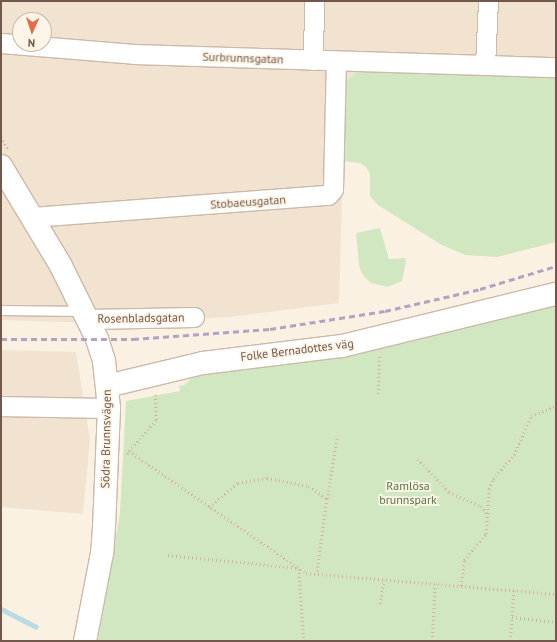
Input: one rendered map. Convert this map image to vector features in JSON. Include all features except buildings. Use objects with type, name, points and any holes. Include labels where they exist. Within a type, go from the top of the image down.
[{"type":"street","points":[[313,60],[314,1]]},
{"type":"street","points":[[485,65],[488,1]]},
{"type":"street","name":"Surbrunnsgatan","points":[[1,43],[134,54],[556,67]]},
{"type":"street","name":"Stobaeusgatan","points":[[32,217],[328,195],[333,189],[336,61]]},
{"type":"street","name":"Södra Brunnsvägen","points":[[1,166],[61,266],[86,315],[102,354],[109,408],[102,553],[85,641]]},
{"type":"street","name":"Folke Bernadottes väg","points":[[107,386],[203,363],[342,346],[556,294]]},
{"type":"street","name":"Rosenbladsgatan","points":[[86,315],[194,317]]},
{"type":"street","points":[[1,406],[109,408]]},
{"type":"lane","points":[[1,310],[86,315]]},
{"type":"path","points":[[378,394],[380,337]]},
{"type":"path","points":[[120,457],[129,451],[156,420],[154,392]]},
{"type":"path","points":[[462,586],[464,560],[486,534],[489,488],[493,479],[514,455],[526,424],[531,416],[556,406]]},
{"type":"path","points":[[317,574],[337,436]]},
{"type":"path","points":[[125,446],[129,451],[306,573],[556,594]]},
{"type":"path","points":[[418,459],[449,492],[481,506],[488,516]]},
{"type":"path","points":[[209,506],[238,483],[267,478],[309,486],[327,499]]},
{"type":"path","points":[[168,555],[299,568]]},
{"type":"path","points":[[299,568],[304,641]]},
{"type":"path","points":[[380,604],[384,580]]},
{"type":"path","points":[[432,641],[435,584]]},
{"type":"path","points":[[510,641],[514,591]]},
{"type":"path","points":[[512,617],[556,622]]},
{"type":"shaded area","points":[[1,1],[556,1],[556,75],[357,71],[343,161],[339,303],[230,317],[126,324],[1,320]]},
{"type":"shaded area","points":[[1,350],[76,352],[90,440],[83,514],[1,507]]},
{"type":"green space","points":[[357,71],[556,75],[556,242],[497,257],[465,255],[440,244],[378,205],[370,196],[370,174],[366,167],[360,163],[343,161],[346,82]]},
{"type":"green space","points":[[380,228],[389,259],[405,258],[406,262],[402,281],[388,287],[371,283],[362,274],[359,265],[356,233]]},
{"type":"green space","name":"Ramlösa brunnspark","points":[[556,305],[556,641],[98,641],[120,513],[126,401],[180,391],[179,386],[184,385],[192,378],[235,367],[397,343]]},
{"type":"waterway","points":[[1,609],[36,627]]},
{"type":"railway","points":[[1,339],[133,339],[270,329],[385,311],[480,289],[556,266]]}]
